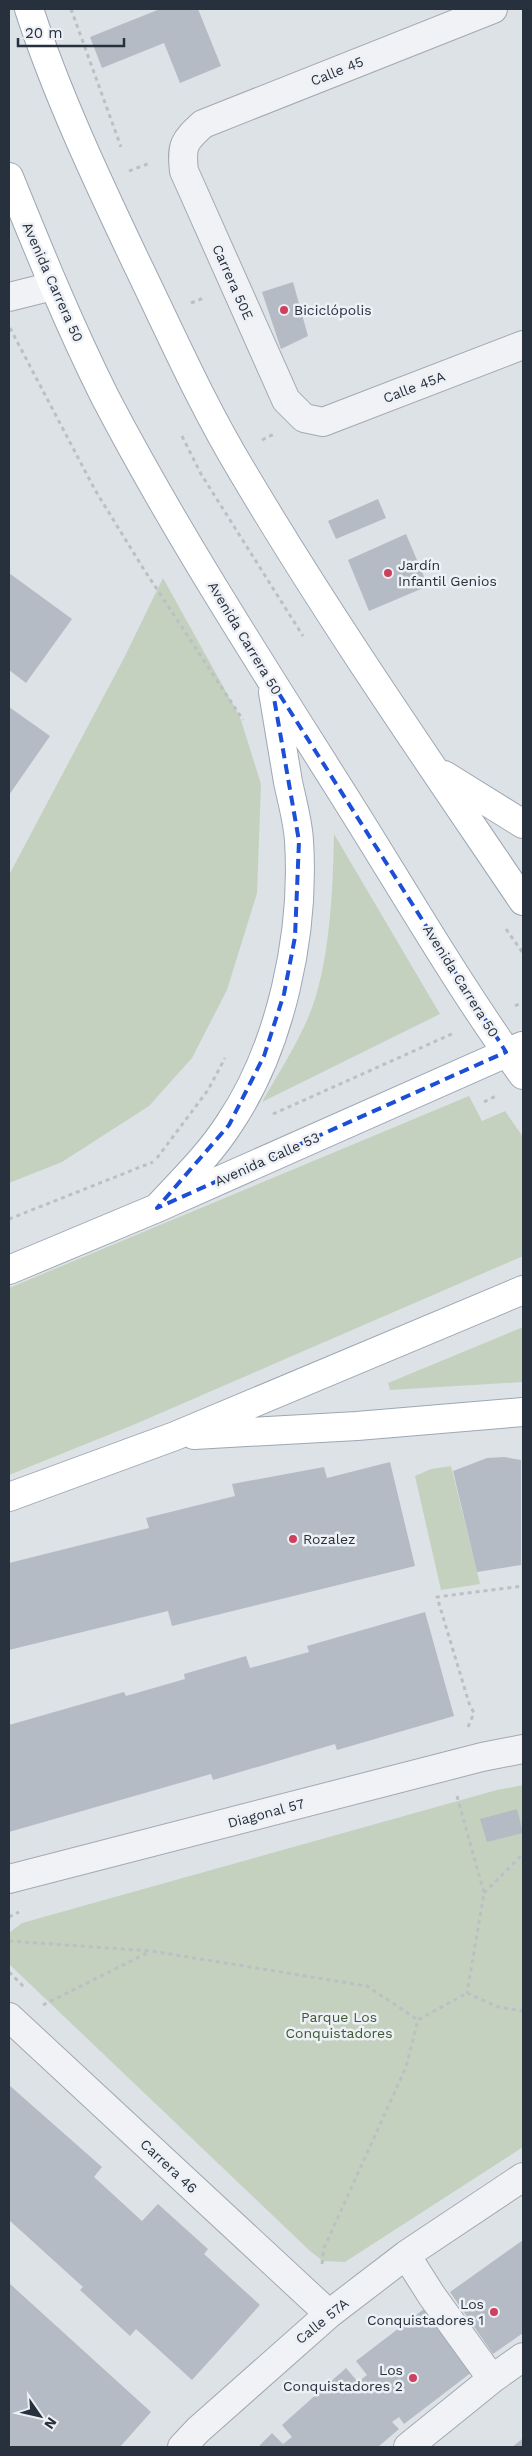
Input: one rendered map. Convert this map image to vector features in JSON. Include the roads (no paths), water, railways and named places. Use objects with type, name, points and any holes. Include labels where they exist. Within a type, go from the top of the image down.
[{"type":"main road","points":[[29,9],[39,40],[109,206],[192,377],[236,461],[380,692],[523,901]]},
{"type":"main road","name":"Avenida Carrera 50","points":[[9,177],[53,286],[105,396],[165,504],[271,680],[485,1020],[515,1049],[523,1076]]},
{"type":"main road","points":[[157,1208],[198,1164],[229,1125],[264,1056],[284,994],[295,937],[300,880],[299,841],[271,680]]},
{"type":"main road","points":[[432,766],[523,824]]},
{"type":"main road","name":"Avenida Calle 53","points":[[9,1270],[157,1208],[515,1049]]},
{"type":"main road","points":[[9,1497],[175,1436],[523,1290]]},
{"type":"main road","points":[[175,1436],[357,1426],[523,1412]]},
{"type":"street","name":"Calle 45","points":[[186,140],[203,124],[492,9]]},
{"type":"street","name":"Carrera 50E","points":[[186,140],[182,152],[184,171],[286,400],[304,418]]},
{"type":"street","points":[[9,297],[53,286]]},
{"type":"street","name":"Calle 45A","points":[[304,418],[323,422],[523,345]]},
{"type":"street","name":"Diagonal 57","points":[[9,1879],[505,1751],[523,1749]]},
{"type":"street","name":"Carrera 46","points":[[10,2018],[329,2314]]},
{"type":"street","name":"Calle 57A","points":[[182,2447],[205,2424],[329,2314],[406,2255],[523,2176]]},
{"type":"street","points":[[406,2255],[438,2304],[492,2379]]},
{"type":"street","points":[[408,2447],[492,2379],[523,2357]]},
{"type":"place","name":"Biciclópolis","points":[[284,310]]},
{"type":"place","name":"Jardín Infantil Genios","points":[[388,573]]},
{"type":"place","name":"Rozalez","points":[[293,1539]]},
{"type":"place","name":"Los Conquistadores 1","points":[[494,2312]]},
{"type":"place","name":"Los Conquistadores 2","points":[[413,2378]]},
{"type":"park label","name":"Parque Los Conquistadores","points":[[339,2025]]}]
